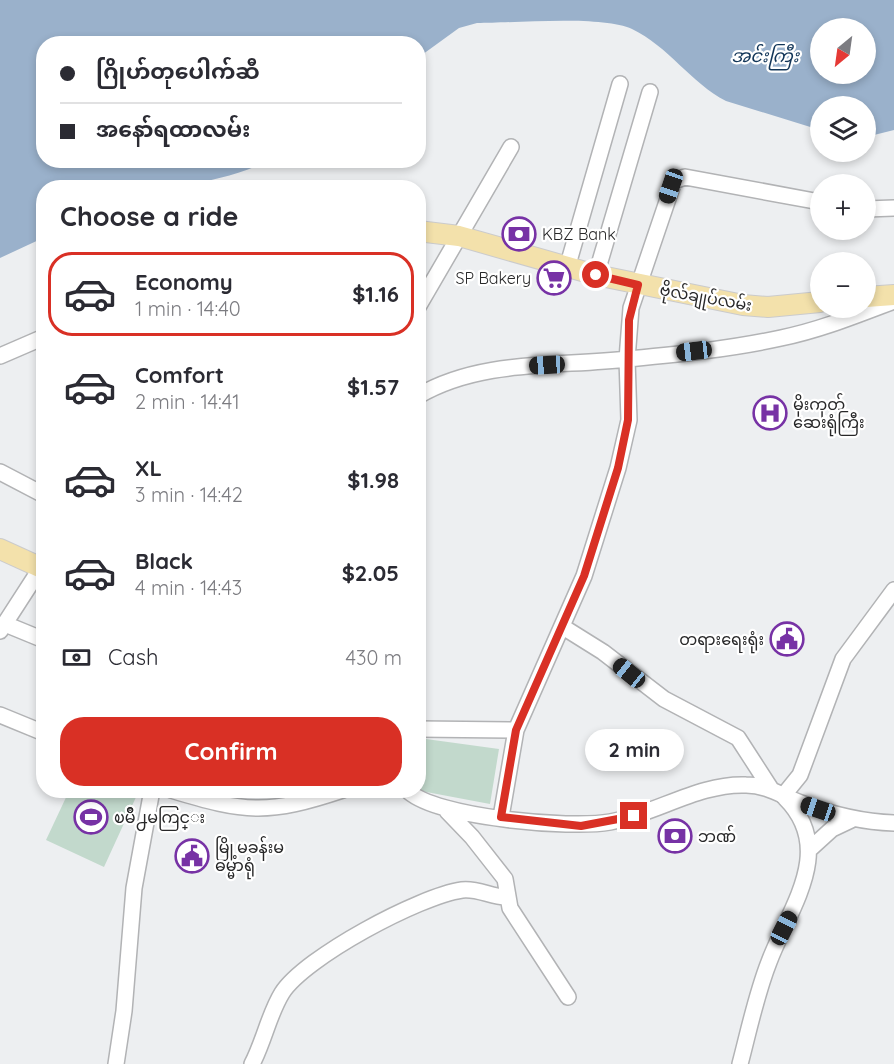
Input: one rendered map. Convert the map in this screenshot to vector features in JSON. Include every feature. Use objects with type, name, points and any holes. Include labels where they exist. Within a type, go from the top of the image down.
[{"type":"main road","name":"ဗိုလ်‌ချုပ်‌လမ်း","points":[[426,232],[459,236],[567,268],[638,285],[743,305],[768,307],[810,303]]},
{"type":"main road","points":[[876,296],[894,295]]},
{"type":"main road","points":[[0,549],[36,564]]},
{"type":"street","points":[[567,268],[620,84]]},
{"type":"street","points":[[596,275],[650,92]]},
{"type":"street","points":[[426,294],[511,147]]},
{"type":"street","points":[[501,817],[516,730],[584,576],[618,468],[628,420],[629,320],[638,285],[671,186],[678,178],[810,200]]},
{"type":"street","points":[[876,209],[894,208]]},
{"type":"street","points":[[426,392],[466,375],[524,366],[627,360],[783,338],[844,321],[894,301]]},
{"type":"street","points":[[0,356],[36,340]]},
{"type":"street","points":[[0,472],[36,491]]},
{"type":"street","points":[[36,577],[2,628],[36,638]]},
{"type":"street","points":[[777,792],[800,775],[843,659],[894,590]]},
{"type":"street","points":[[563,627],[603,652],[664,699],[738,738],[777,792],[801,818],[810,849],[794,910],[768,964],[740,1064]]},
{"type":"street","points":[[0,715],[36,731]]},
{"type":"street","points":[[426,729],[516,730]]},
{"type":"street","points":[[417,798],[447,811],[581,826],[611,822],[656,810],[711,788],[746,784],[777,792],[851,820],[894,823]]},
{"type":"street","points":[[116,1064],[124,1011],[134,888],[151,798]]},
{"type":"street","points":[[200,798],[243,810],[297,806],[320,798]]},
{"type":"street","points":[[447,811],[472,837],[505,879],[507,897],[523,929],[568,997]]},
{"type":"street","points":[[810,849],[832,829],[851,820]]},
{"type":"street","points":[[252,1064],[281,995],[295,977],[327,951],[403,912],[461,890],[476,890],[492,897],[507,897]]},
{"type":"green space","points":[[426,739],[499,749],[490,804],[426,792]]},
{"type":"green space","name":"ၿမိဳ႕မကြင္း","points":[[66,798],[136,798],[104,867],[46,840]]},
{"type":"water","name":"အင်းကြီး","points":[[0,0],[894,0],[894,130],[876,134],[876,96],[810,96],[810,127],[726,101],[702,85],[645,36],[632,29],[600,22],[477,23],[459,28],[426,52],[426,36],[36,36],[36,168],[251,168],[214,180],[36,180],[36,241],[0,258]]},
{"type":"place","name":"KBZ Bank","points":[[519,234]]},
{"type":"place","name":"SP Bakery","points":[[554,278]]},
{"type":"place","name":"မိုးကုတ်‌ ‌ဆေးရုံကြီး","points":[[770,413]]},
{"type":"place","name":"တရားရေးရုံး","points":[[787,639]]},
{"type":"place","name":"ၿမိဳ႕မကြင္း","points":[[91,817]]},
{"type":"place","name":"ဘဏ်","points":[[675,836]]},
{"type":"place","name":"မြို့မခန်းမ ဓမ္မာရုံ","points":[[192,856]]},
{"type":"route","points":[[596,275],[638,285],[629,320],[628,420],[618,468],[584,576],[516,730],[501,817],[519,821],[581,826],[634,816]]}]
